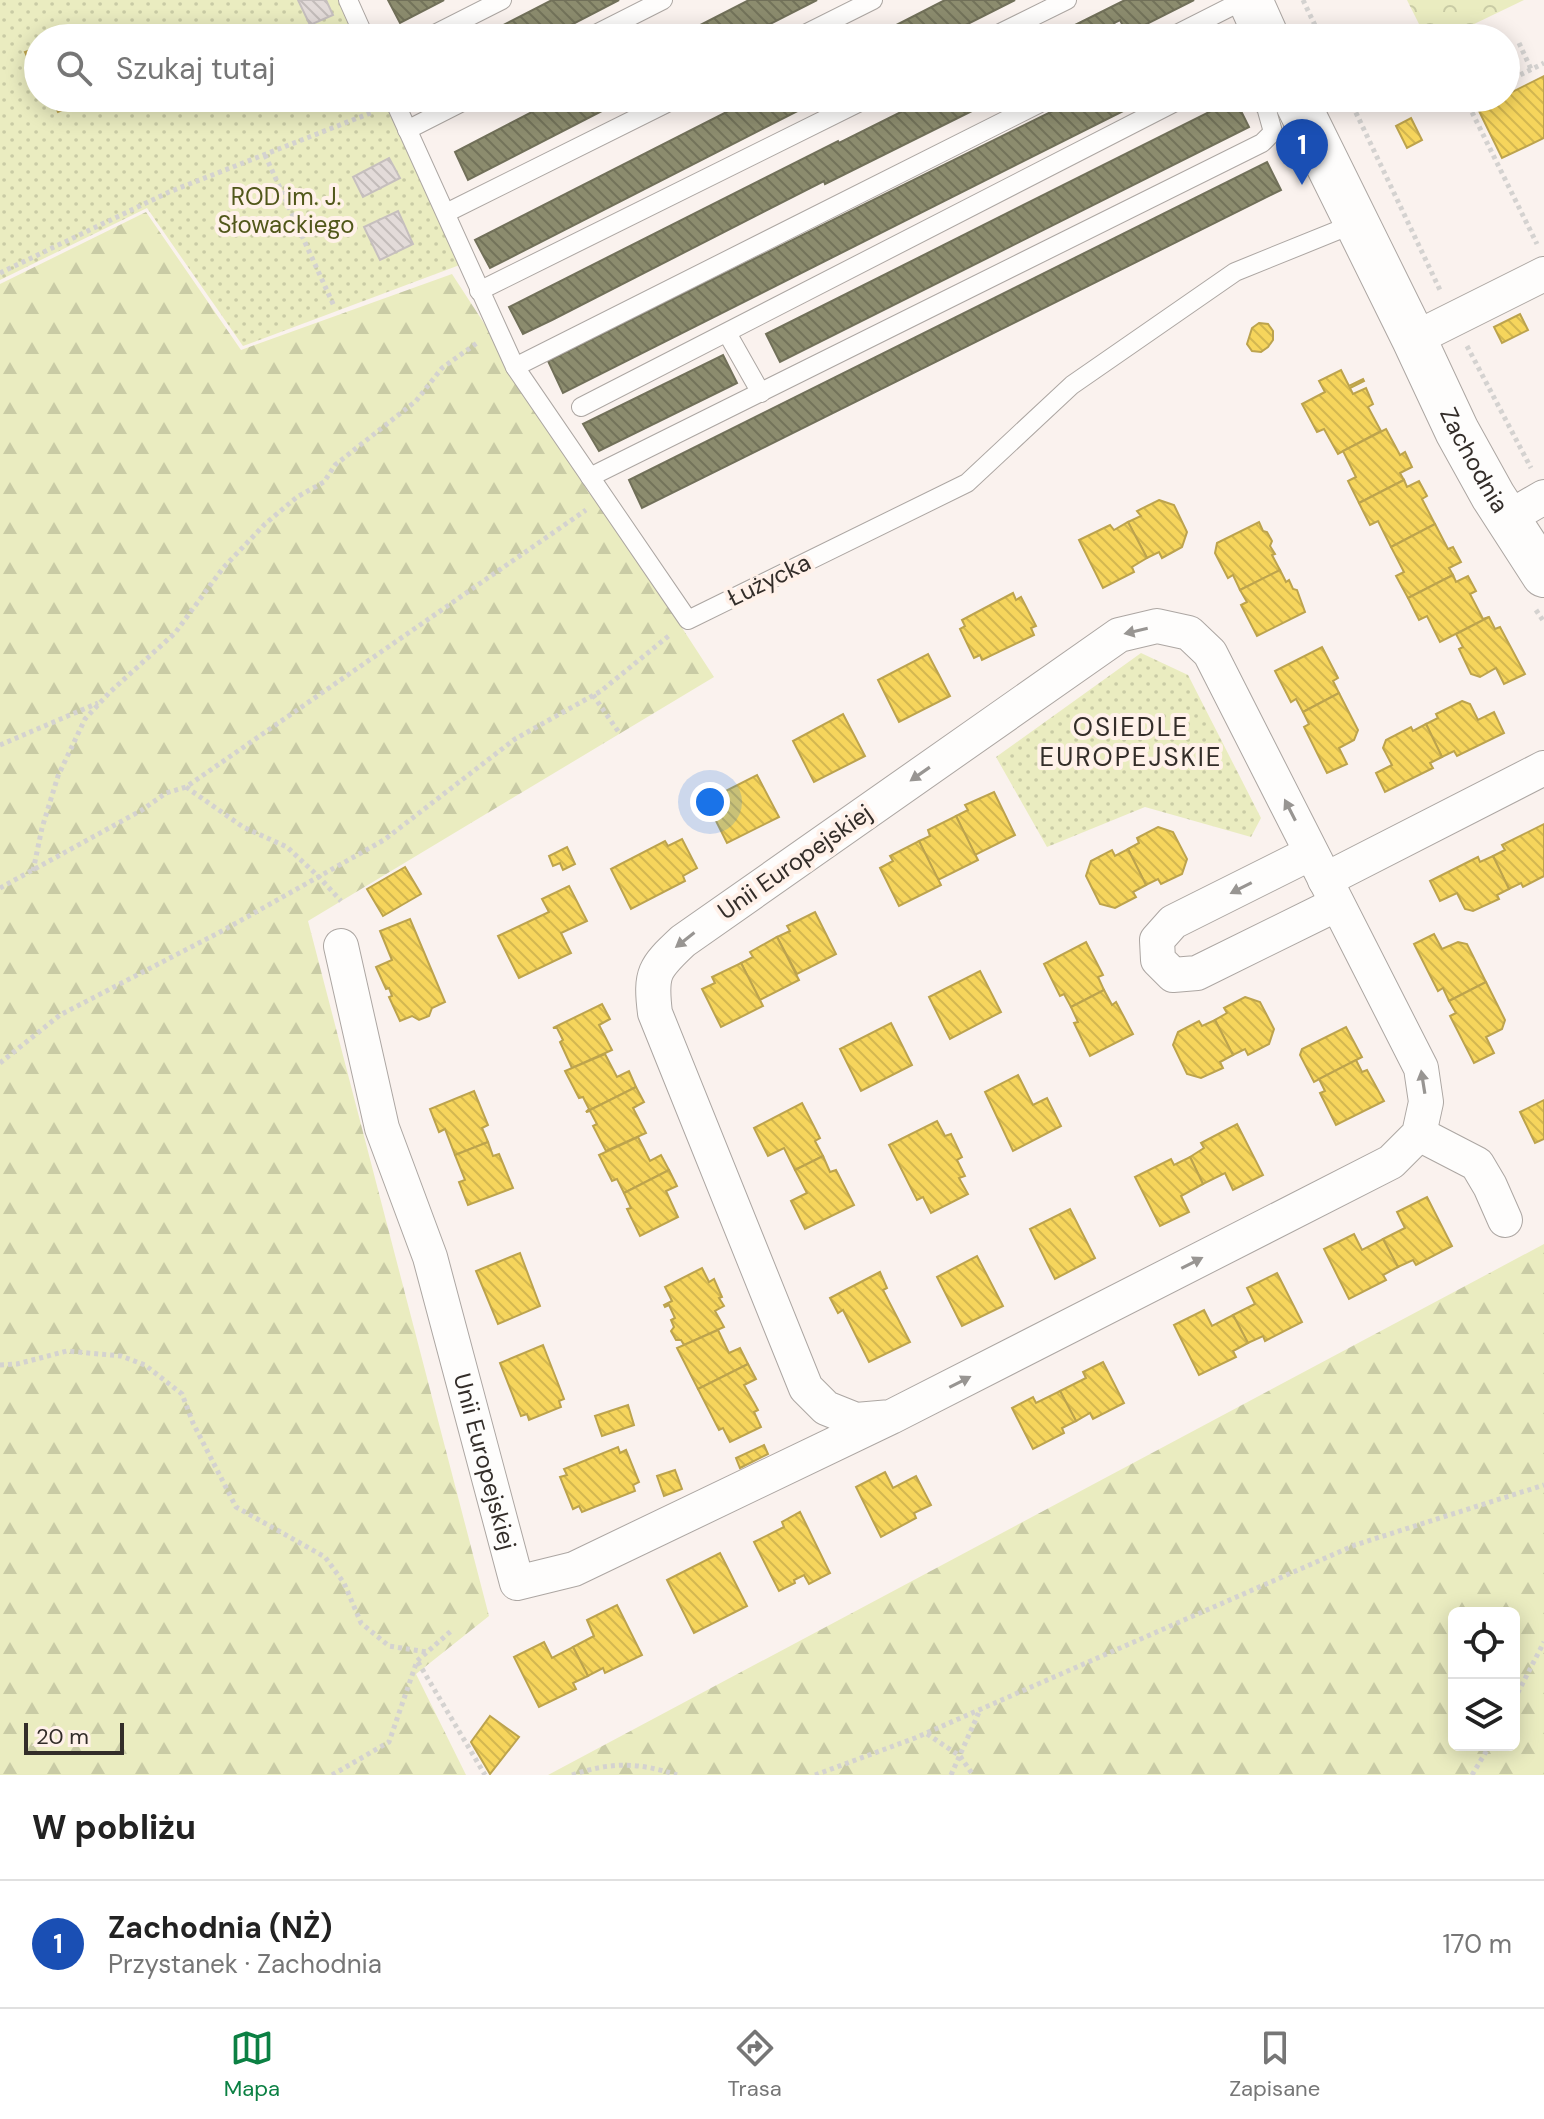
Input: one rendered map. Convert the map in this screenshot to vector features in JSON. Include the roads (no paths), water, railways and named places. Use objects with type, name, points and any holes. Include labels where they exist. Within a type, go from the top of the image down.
[{"type":"street","points":[[1247,0],[1260,24]]},
{"type":"street","name":"Zachodnia","points":[[1302,112],[1457,431],[1506,519],[1544,575]]},
{"type":"street","points":[[1414,339],[1540,259]]},
{"type":"street","points":[[1506,519],[1544,497]]},
{"type":"street","name":"Unii Europejskiej","points":[[341,946],[382,1128],[430,1257],[517,1583],[574,1569],[891,1417],[1391,1162],[1419,1134],[1426,1102],[1421,1068],[1210,653],[1189,633],[1157,626],[1119,635],[695,932],[660,962],[652,987],[655,1013],[806,1388],[826,1408],[856,1420],[891,1417]]},
{"type":"street","points":[[1324,879],[1544,768]]},
{"type":"street","points":[[1419,1134],[1477,1164],[1505,1220]]},
{"type":"lane","points":[[348,0],[359,24]]},
{"type":"lane","points":[[455,24],[502,0]]},
{"type":"lane","points":[[616,24],[663,0]]},
{"type":"lane","points":[[825,24],[873,0]]},
{"type":"lane","points":[[1018,24],[1067,0]]},
{"type":"lane","points":[[1198,24],[1247,0]]},
{"type":"lane","points":[[399,112],[515,367],[590,477],[1262,143],[1273,132],[1267,112]]},
{"type":"lane","points":[[407,130],[442,112]]},
{"type":"lane","points":[[446,213],[649,112]]},
{"type":"lane","points":[[479,291],[840,112]]},
{"type":"lane","points":[[515,367],[1022,112]]},
{"type":"lane","points":[[581,407],[1156,112]]},
{"type":"lane","name":"Łużycka","points":[[590,477],[688,620],[967,483],[1072,385],[1235,272],[1356,223]]},
{"type":"lane","points":[[727,333],[761,393]]},
{"type":"place","name":"Zachodnia (NŻ)","points":[[1302,185]]},
{"type":"district","name":"OSIEDLE EUROPEJSKIE","points":[[1131,742]]},
{"type":"park label","name":"ROD im. J. Słowackiego","points":[[286,211]]}]
